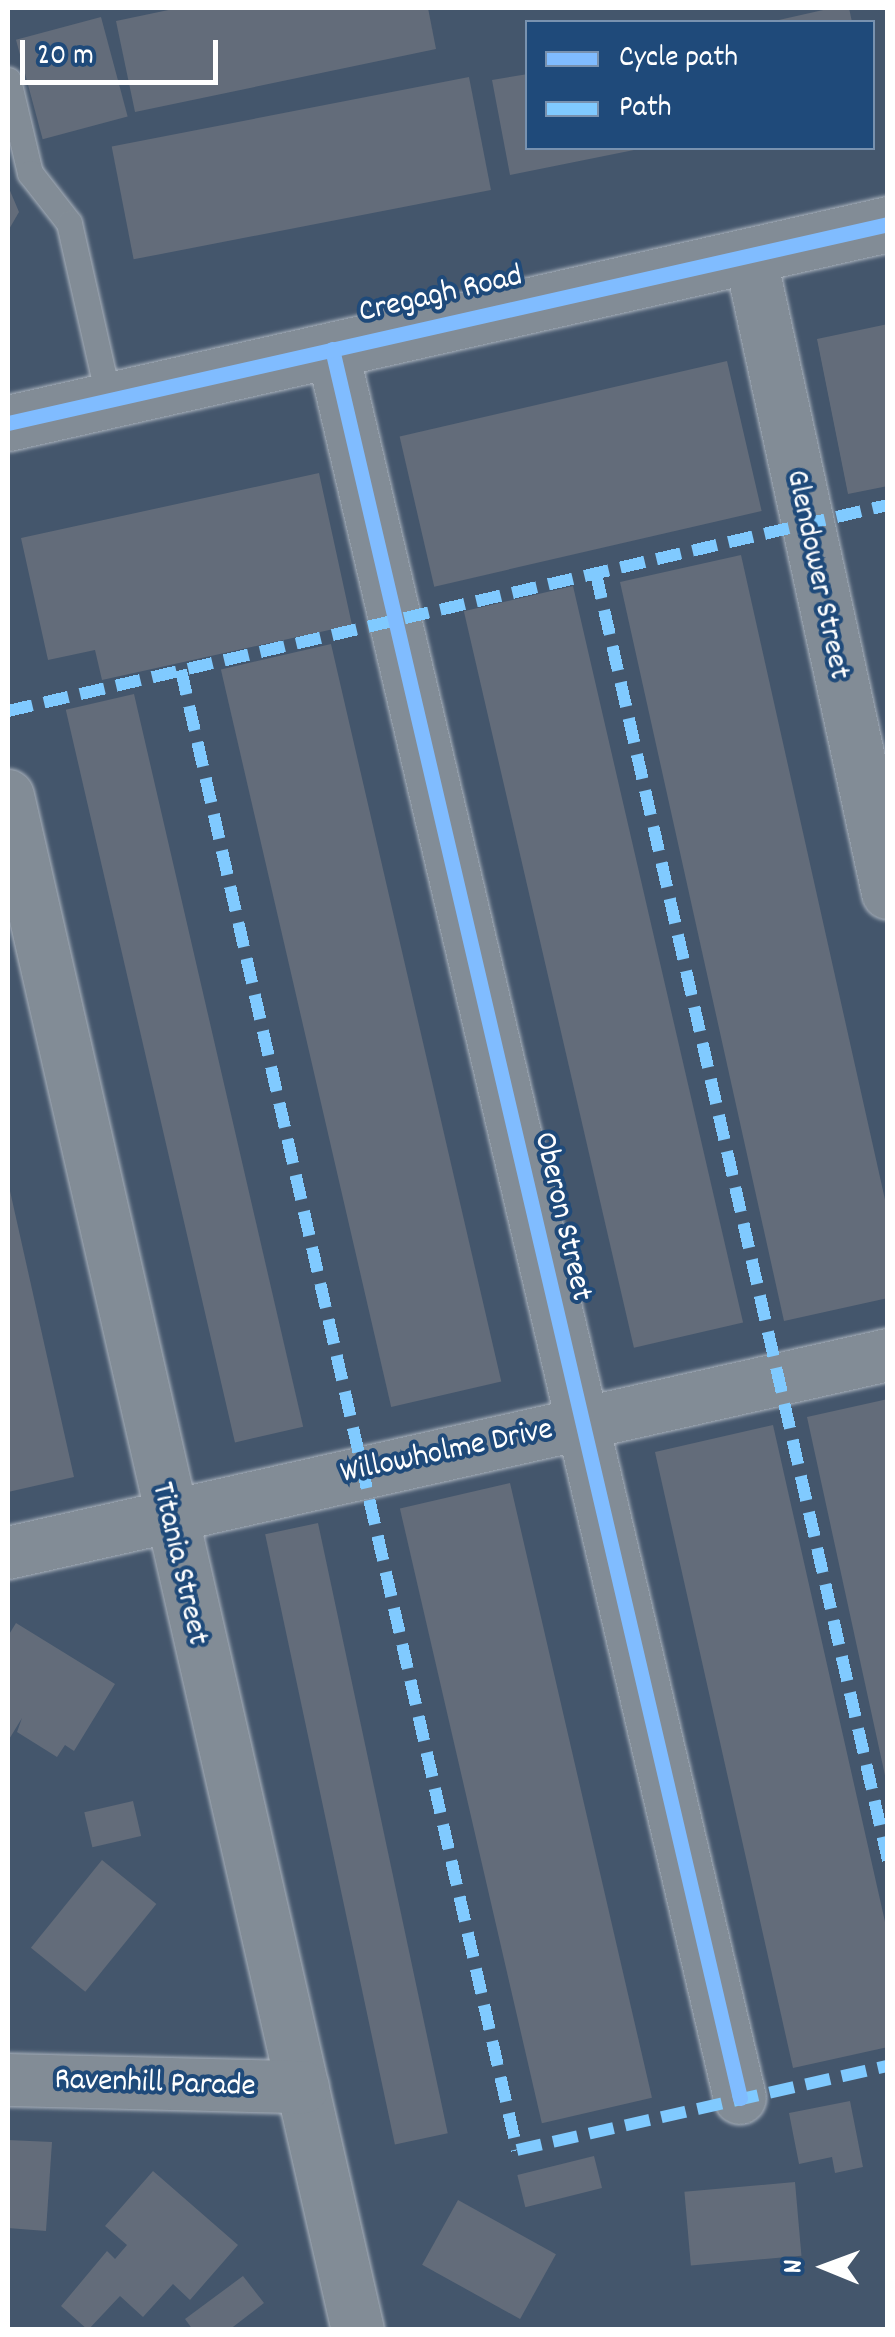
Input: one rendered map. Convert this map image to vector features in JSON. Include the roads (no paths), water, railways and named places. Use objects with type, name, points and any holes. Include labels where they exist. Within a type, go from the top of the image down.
[{"type":"street","name":"Cregagh Road","points":[[8,423],[888,224]]},
{"type":"street","name":"Glendower Street","points":[[750,255],[888,894]]},
{"type":"street","name":"Oberon Street","points":[[332,349],[740,2098]]},
{"type":"street","name":"Titania Street","points":[[8,796],[166,1514],[358,2330]]},
{"type":"street","name":"Willowholme Drive","points":[[8,1553],[166,1514],[888,1355]]},
{"type":"street","name":"Ravenhill Parade","points":[[8,2080],[303,2087]]},
{"type":"lane","points":[[8,80],[30,173],[69,222],[108,400]]}]
